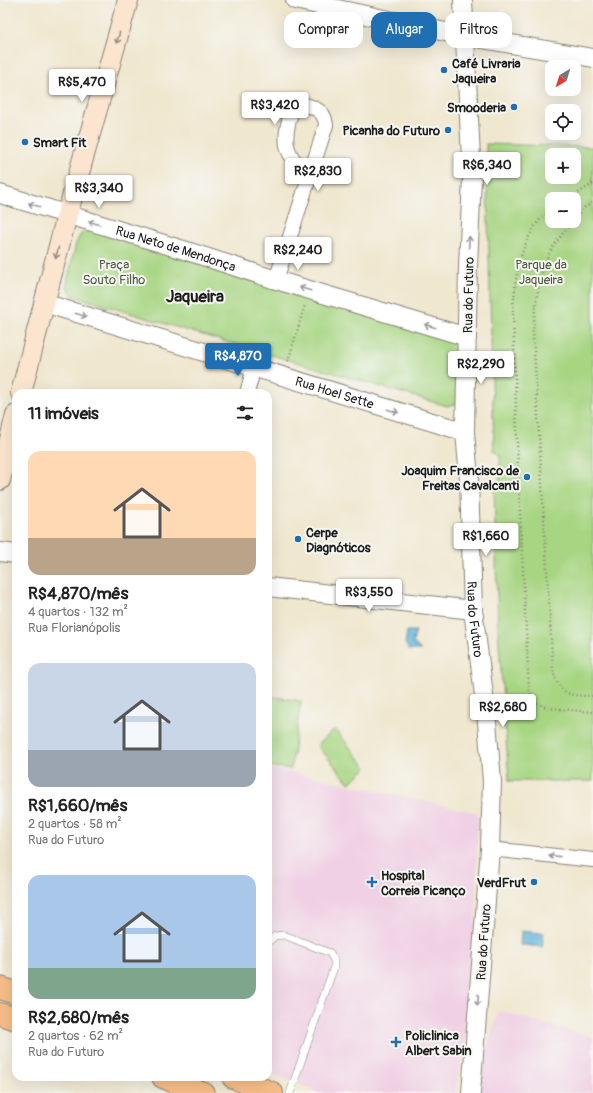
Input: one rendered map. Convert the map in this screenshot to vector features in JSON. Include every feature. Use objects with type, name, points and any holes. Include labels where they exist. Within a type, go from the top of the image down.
[{"type":"main road","points":[[22,389],[44,303],[128,0]]},
{"type":"main road","points":[[0,480],[12,431]]},
{"type":"main road","points":[[0,988],[12,992]]},
{"type":"main road","points":[[0,1014],[12,1018]]},
{"type":"main road","points":[[174,1081],[204,1093]]},
{"type":"main road","points":[[243,1081],[272,1093]]},
{"type":"street","points":[[295,0],[445,32]]},
{"type":"street","name":"Rua do Futuro","points":[[463,0],[463,12]]},
{"type":"street","points":[[512,44],[593,58]]},
{"type":"street","name":"Rua do Futuro","points":[[465,48],[472,178],[468,266],[465,432],[469,478],[473,610],[486,710],[492,781],[490,849],[471,1093]]},
{"type":"street","points":[[276,280],[309,180],[326,125],[325,118],[318,110],[303,104],[298,106],[292,112],[285,138],[287,149],[294,162],[309,180]]},
{"type":"street","name":"Rua Neto de Mendonça","points":[[0,194],[187,251],[276,280],[467,337]]},
{"type":"street","name":"Rua Hoel Sette","points":[[44,303],[465,432]]},
{"type":"street","points":[[248,389],[254,368]]},
{"type":"street","points":[[0,552],[12,554]]},
{"type":"street","points":[[272,587],[473,610]]},
{"type":"street","points":[[490,849],[593,860]]},
{"type":"lane","points":[[272,939],[276,936],[284,935],[330,953],[334,960],[334,967],[290,1093]]},
{"type":"path","points":[[580,192],[593,184]]},
{"type":"path","points":[[581,211],[593,202]]},
{"type":"path","points":[[545,215],[539,220],[527,241],[519,266],[515,286],[513,311],[518,472],[529,690],[536,703],[548,708],[593,712]]},
{"type":"path","points":[[567,228],[548,257],[537,296],[534,332],[553,672],[558,686],[570,695],[593,696]]},
{"type":"path","points":[[283,377],[309,290]]},
{"type":"shaded area","name":"Hospital Correia Picanço","points":[[272,768],[478,813],[473,995],[455,1093],[321,1093],[272,1074]]},
{"type":"shaded area","name":"Policlinica Albert Sabin","points":[[499,1011],[593,1037],[593,1093],[472,1093]]},
{"type":"green space","name":"Parque da Jaqueira","points":[[486,144],[593,147],[593,781],[509,781],[498,630],[494,486],[500,479],[500,456],[494,450]]},
{"type":"green space","name":"Praça Souto Filho","points":[[89,229],[458,343],[458,404],[447,406],[74,296],[67,288],[67,282],[76,243],[81,234]]},
{"type":"green space","points":[[272,697],[301,701],[291,769],[272,767]]},
{"type":"green space","points":[[335,729],[367,768],[349,783],[317,745]]},
{"type":"water","points":[[407,631],[416,631],[413,642],[421,650],[409,650],[405,643]]},
{"type":"water","points":[[521,931],[544,933],[542,947],[520,945]]},
{"type":"place","name":"Café Livraria Jaqueira","points":[[444,70]]},
{"type":"place","name":"Smooderia","points":[[514,107]]},
{"type":"place","name":"Picanha do Futuro","points":[[448,130]]},
{"type":"place","name":"Smart Fit","points":[[25,142]]},
{"type":"place","name":"Joaquim Francisco de Freitas Cavalcanti","points":[[527,477]]},
{"type":"place","name":"Cerpe Diagnóticos","points":[[298,539]]},
{"type":"place","name":"Hospital Correia Picanço","points":[[372,882]]},
{"type":"place","name":"VerdFrut","points":[[534,882]]},
{"type":"place","name":"Policlinica Albert Sabin","points":[[396,1042]]},
{"type":"district","name":"Jaqueira","points":[[195,296]]}]
